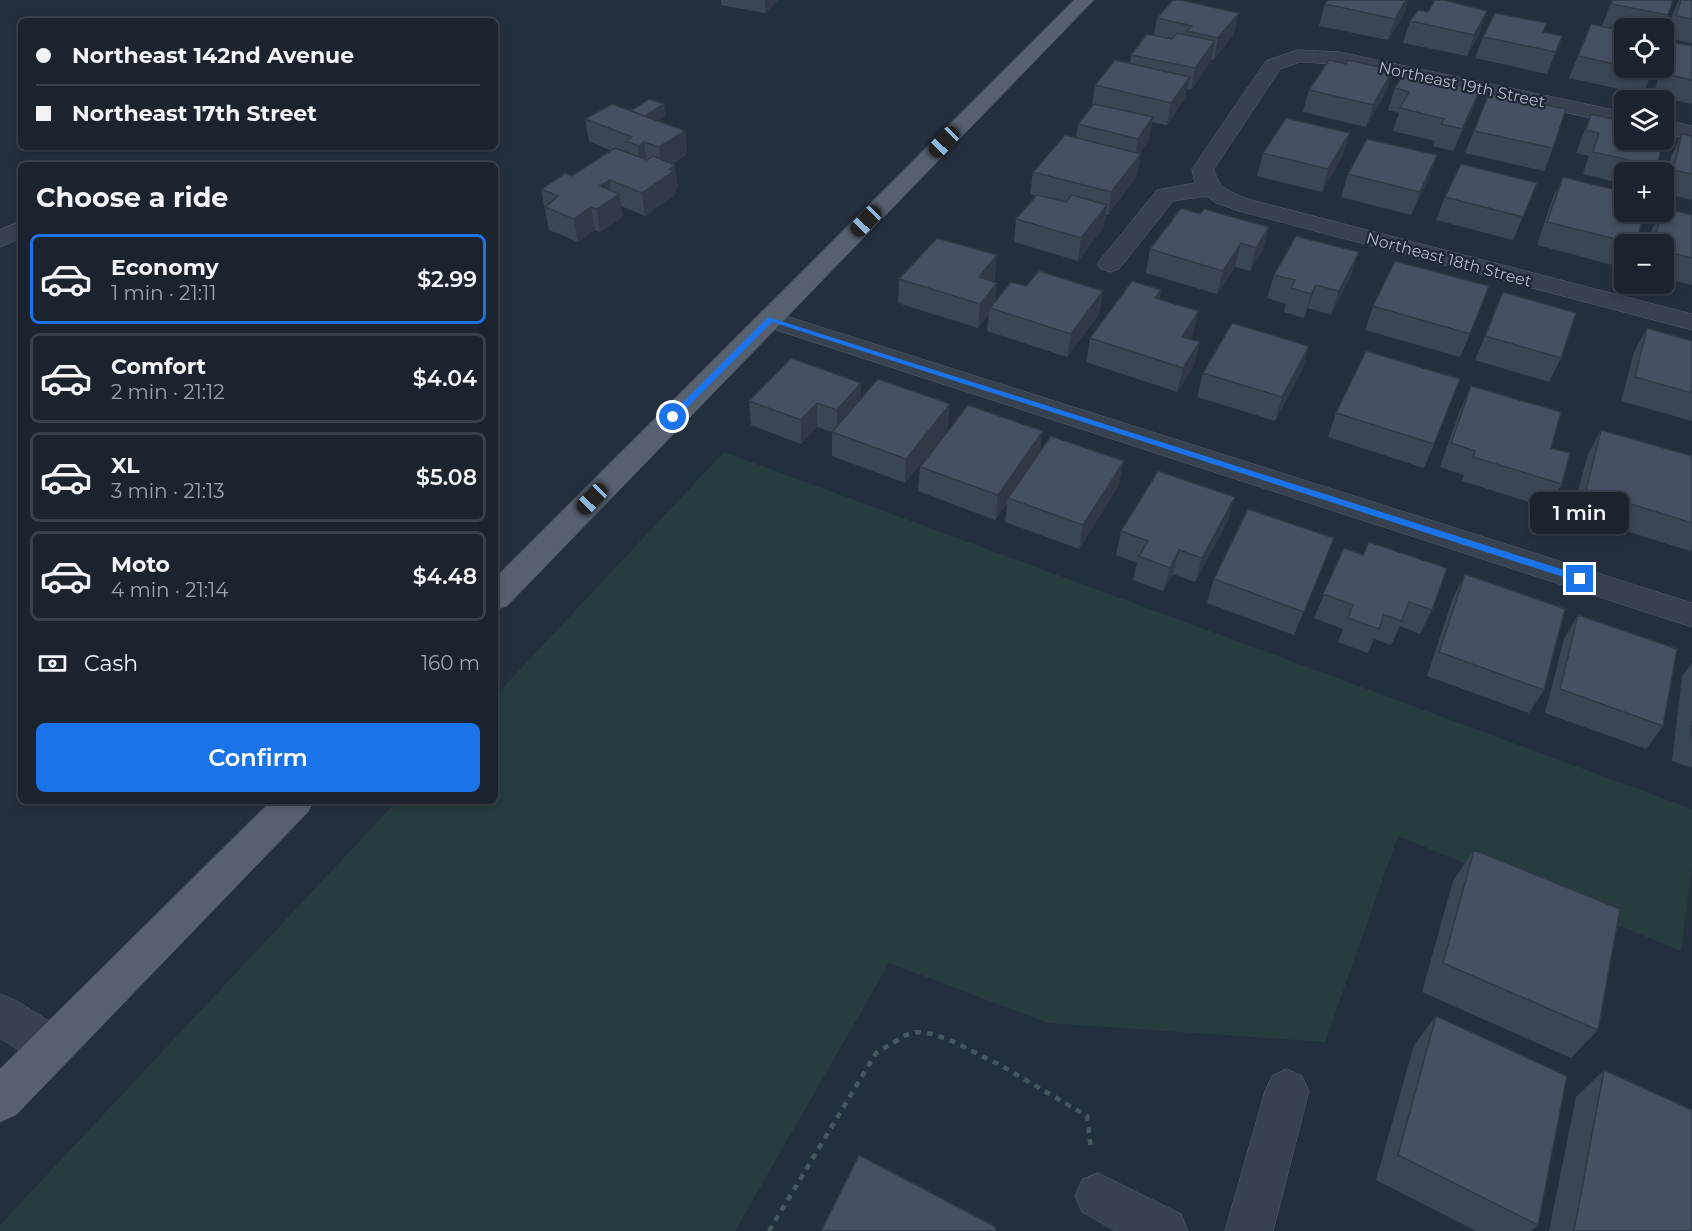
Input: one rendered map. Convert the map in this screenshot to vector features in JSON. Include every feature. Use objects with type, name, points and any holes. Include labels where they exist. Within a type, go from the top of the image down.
[{"type":"main road","points":[[498,595],[1085,0]]},
{"type":"main road","points":[[0,1100],[292,804]]},
{"type":"street","name":"Northeast 19th Street","points":[[1210,188],[1203,175],[1203,169],[1209,159],[1273,65],[1298,56],[1339,58],[1614,117]]},
{"type":"street","points":[[1674,129],[1692,133]]},
{"type":"street","points":[[1110,264],[1165,195],[1210,188]]},
{"type":"street","name":"Northeast 18th Street","points":[[1210,188],[1246,206],[1692,322]]},
{"type":"street","points":[[0,240],[18,230]]},
{"type":"street","points":[[770,319],[1692,615]]},
{"type":"street","points":[[0,1014],[52,1047]]},
{"type":"street","points":[[1249,1231],[1287,1091]]},
{"type":"street","points":[[1098,1196],[1164,1231]]},
{"type":"path","points":[[769,1231],[876,1053],[895,1040],[919,1032],[952,1040],[1087,1116],[1098,1196]]},
{"type":"green space","points":[[724,452],[1692,809],[1692,869],[1681,951],[1398,836],[1325,1042],[1048,1023],[889,963],[735,1231],[0,1231],[0,1225],[394,804],[498,804],[498,693]]},
{"type":"building","points":[[1173,0],[1239,13],[1218,38],[1187,31],[1192,26],[1157,18]]},
{"type":"building","points":[[1328,0],[1406,0],[1395,19],[1325,4]]},
{"type":"building","points":[[1435,0],[1444,0],[1487,11],[1474,35],[1410,21],[1418,10],[1428,12]]},
{"type":"building","points":[[1613,0],[1673,0],[1668,15],[1611,4]]},
{"type":"building","points":[[1681,0],[1692,0],[1692,19],[1676,16]]},
{"type":"building","points":[[1495,13],[1547,23],[1543,32],[1562,36],[1556,52],[1483,37]]},
{"type":"building","points":[[1591,24],[1614,29],[1614,64],[1578,56]]},
{"type":"building","points":[[1177,33],[1215,41],[1195,68],[1131,55],[1147,34],[1172,39]]},
{"type":"building","points":[[1674,43],[1692,46],[1692,80],[1674,76]]},
{"type":"building","points":[[1115,60],[1190,77],[1171,103],[1095,85]]},
{"type":"building","points":[[1329,60],[1346,64],[1348,60],[1393,70],[1373,105],[1309,90]]},
{"type":"building","points":[[1404,73],[1480,90],[1462,129],[1441,124],[1444,119],[1400,108],[1409,92],[1395,88]]},
{"type":"building","points":[[1489,93],[1566,109],[1553,148],[1474,131]]},
{"type":"building","points":[[649,99],[664,104],[645,116],[631,111]]},
{"type":"building","points":[[612,104],[685,131],[659,147],[644,142],[638,146],[626,141],[632,137],[585,119]]},
{"type":"building","points":[[1094,104],[1153,117],[1138,139],[1078,124]]},
{"type":"building","points":[[1591,114],[1614,120],[1614,150],[1661,150],[1658,162],[1639,162],[1593,152],[1599,133],[1586,130]]},
{"type":"building","points":[[1286,118],[1350,133],[1328,169],[1263,153]]},
{"type":"building","points":[[1682,134],[1692,136],[1692,174],[1674,170]]},
{"type":"building","points":[[1065,135],[1141,154],[1111,192],[1033,172]]},
{"type":"building","points":[[1367,139],[1437,155],[1420,192],[1348,174]]},
{"type":"building","points":[[615,148],[647,160],[653,156],[675,165],[669,169],[674,171],[642,193],[610,180],[600,186],[619,194],[597,209],[591,207],[574,219],[545,207],[558,196],[541,189],[566,173],[572,176]]},
{"type":"building","points":[[1461,164],[1537,183],[1523,217],[1445,197]]},
{"type":"building","points":[[1563,177],[1614,190],[1614,222],[1642,222],[1638,234],[1614,234],[1614,239],[1547,222]]},
{"type":"building","points":[[1037,195],[1066,202],[1072,195],[1107,205],[1081,238],[1016,219]]},
{"type":"building","points":[[1181,208],[1200,214],[1204,209],[1269,227],[1256,248],[1241,243],[1223,271],[1150,249]]},
{"type":"building","points":[[1674,210],[1692,215],[1692,258],[1674,254],[1674,234],[1656,234],[1659,222],[1674,222]]},
{"type":"building","points":[[1296,236],[1359,252],[1339,291],[1316,285],[1311,294],[1291,288],[1295,280],[1274,275]]},
{"type":"building","points":[[937,238],[997,255],[979,277],[997,283],[980,304],[899,279]]},
{"type":"building","points":[[1395,261],[1489,286],[1470,334],[1373,306]]},
{"type":"building","points":[[1039,271],[1103,291],[1071,334],[990,308],[1011,282],[1026,286]]},
{"type":"building","points":[[1132,281],[1161,290],[1155,298],[1199,311],[1182,337],[1200,342],[1183,368],[1090,338]]},
{"type":"building","points":[[1503,292],[1576,313],[1561,358],[1485,336]]},
{"type":"building","points":[[1232,323],[1309,346],[1282,397],[1203,373]]},
{"type":"building","points":[[1647,328],[1692,341],[1692,393],[1635,377]]},
{"type":"building","points":[[1366,351],[1460,379],[1434,444],[1336,413]]},
{"type":"building","points":[[791,358],[861,383],[837,410],[817,403],[801,420],[749,401]]},
{"type":"building","points":[[878,379],[950,404],[906,459],[832,432]]},
{"type":"building","points":[[1471,386],[1561,412],[1551,448],[1570,453],[1562,484],[1473,457],[1475,451],[1451,443]]},
{"type":"building","points":[[968,405],[1043,431],[998,495],[920,467]]},
{"type":"building","points":[[1601,430],[1692,456],[1692,523],[1586,490]]},
{"type":"building","points":[[1051,436],[1124,461],[1083,525],[1008,498]]},
{"type":"building","points":[[1158,471],[1235,497],[1202,558],[1179,550],[1170,568],[1139,556],[1148,541],[1121,531]]},
{"type":"building","points":[[1248,509],[1334,538],[1304,612],[1214,579]]},
{"type":"building","points":[[1369,542],[1447,568],[1432,610],[1409,602],[1402,621],[1384,615],[1379,629],[1348,618],[1353,605],[1323,594],[1344,548],[1363,555]]},
{"type":"building","points":[[1465,574],[1565,609],[1544,690],[1439,652]]},
{"type":"building","points":[[1578,615],[1677,649],[1663,726],[1560,689]]},
{"type":"building","points":[[1474,850],[1620,909],[1598,1030],[1443,963]]},
{"type":"building","points":[[1436,1016],[1567,1076],[1538,1225],[1398,1155]]},
{"type":"building","points":[[1604,1070],[1692,1110],[1692,1231],[1574,1231]]},
{"type":"building","points":[[859,1155],[996,1227],[995,1231],[821,1231]]},
{"type":"route","points":[[673,417],[770,319],[1580,579]]}]
